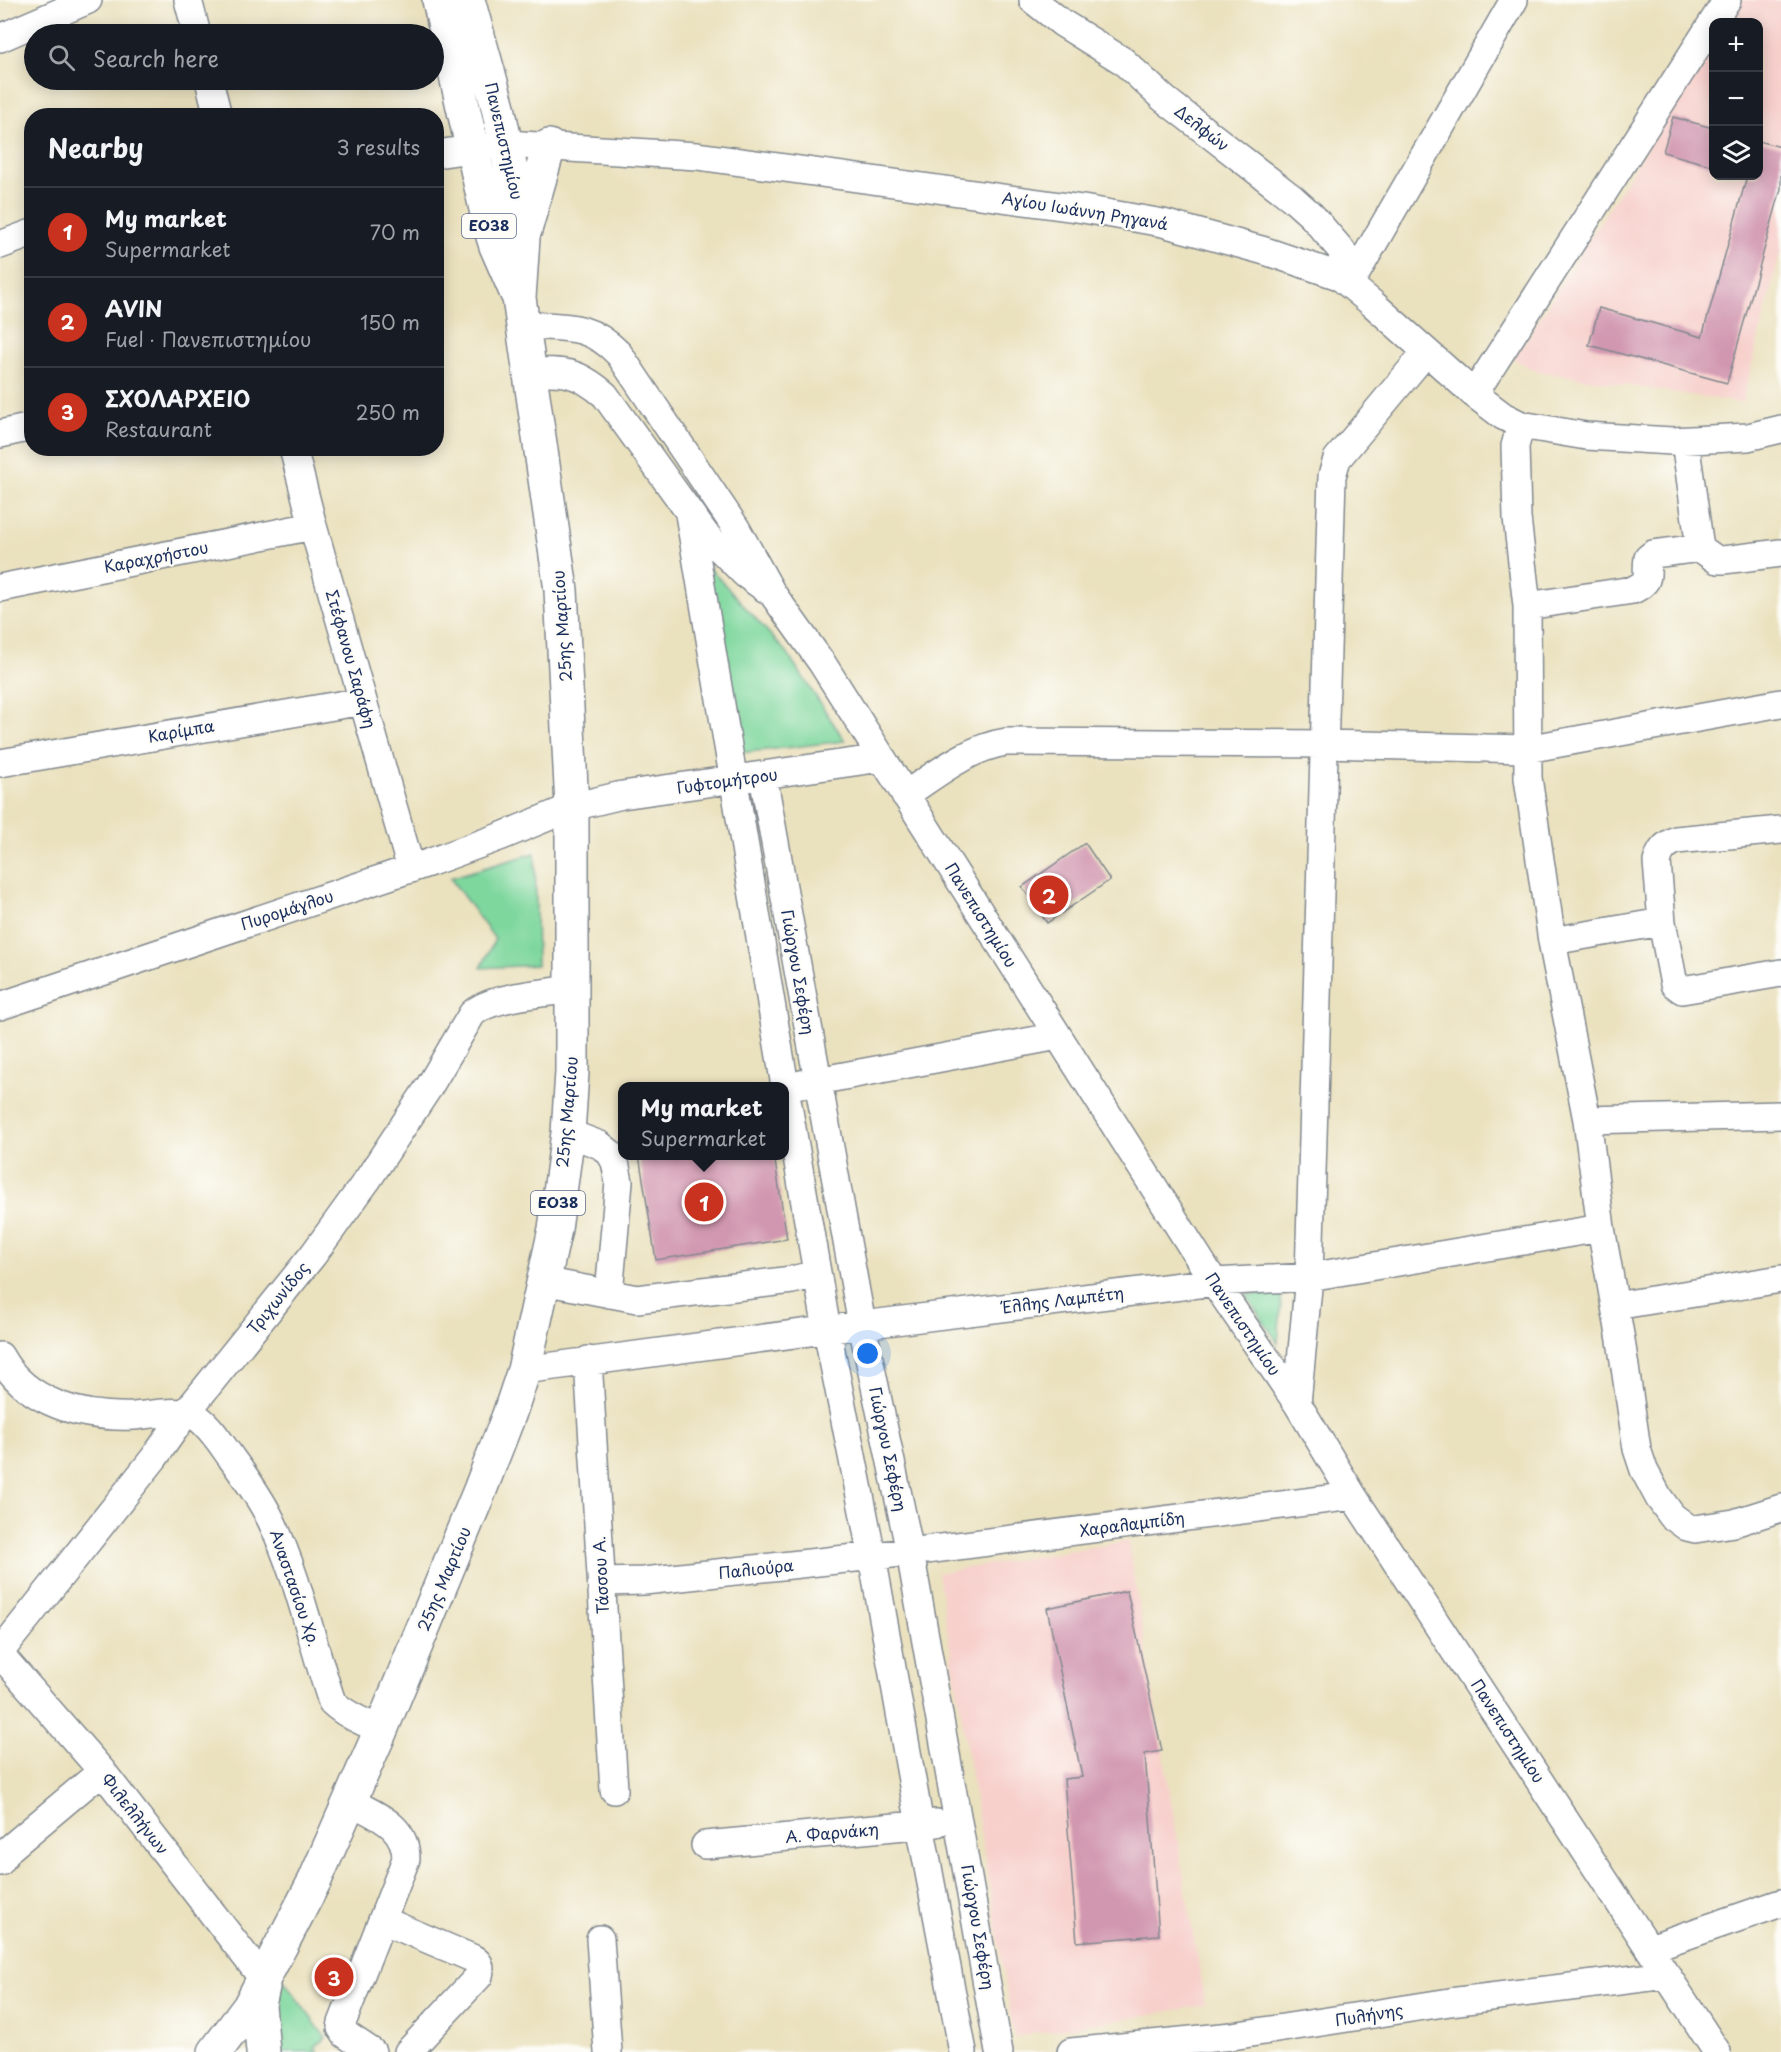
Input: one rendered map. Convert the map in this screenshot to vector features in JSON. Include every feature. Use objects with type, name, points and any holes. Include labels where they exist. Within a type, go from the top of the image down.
[{"type":"main road","name":"Πανεπιστημίου","points":[[439,0],[490,227],[520,312]]},
{"type":"main road","name":"Πανεπιστημίου","points":[[468,0],[506,144],[523,237],[520,312]]},
{"type":"main road","points":[[523,237],[549,146]]},
{"type":"main road","name":"25ης Μαρτίου","points":[[215,2052],[249,2007],[264,1980],[315,1880],[381,1730],[509,1415],[524,1370],[555,1229],[568,1133],[572,1072],[572,807],[561,590],[520,312]]},
{"type":"main road","name":"25ης Μαρτίου","points":[[263,2052],[259,2005],[264,1980]]},
{"type":"street","points":[[32,24],[88,0]]},
{"type":"street","points":[[188,0],[194,24]]},
{"type":"street","name":"Δελφών","points":[[1033,0],[1062,22],[1123,61],[1196,125],[1292,198],[1312,216],[1342,251],[1345,280]]},
{"type":"street","points":[[1345,280],[1514,0]]},
{"type":"street","points":[[1474,394],[1726,0]]},
{"type":"street","points":[[0,38],[24,28]]},
{"type":"street","points":[[212,90],[216,108]]},
{"type":"street","name":"Αγίου Ιωάννη Ρηγανά","points":[[444,153],[506,144],[697,156],[1125,215],[1225,239],[1310,265],[1345,280],[1474,394],[1503,416],[1521,425],[1586,436],[1628,440],[1685,441],[1749,437],[1781,429]]},
{"type":"street","points":[[0,245],[24,236]]},
{"type":"street","name":"Πανεπιστημίου","points":[[520,312],[586,330],[599,336],[619,354],[736,528],[772,593],[822,663],[1214,1282],[1297,1403],[1353,1496],[1717,2052]]},
{"type":"street","points":[[1297,1403],[1309,1277],[1332,476],[1337,459],[1426,352]]},
{"type":"street","name":"Πανεπιστημίου","points":[[530,372],[564,371],[592,384],[604,395],[688,514],[727,557],[772,593]]},
{"type":"street","points":[[1521,425],[1515,446],[1516,518],[1527,606],[1528,778],[1552,941],[1587,1120],[1601,1228],[1637,1449],[1652,1485],[1672,1516],[1687,1527],[1695,1529],[1734,1523],[1781,1508]]},
{"type":"street","points":[[0,434],[24,429]]},
{"type":"street","points":[[1685,441],[1700,548]]},
{"type":"street","name":"Στέφανου Σαράφη","points":[[295,456],[411,869]]},
{"type":"street","name":"Γιώργου Σεφέρη","points":[[688,514],[784,1082]]},
{"type":"street","name":"Καραχρήστου","points":[[0,588],[313,526]]},
{"type":"street","points":[[1527,606],[1633,590],[1643,585],[1648,577],[1647,563],[1651,555],[1700,548],[1717,560],[1781,553]]},
{"type":"street","name":"Καρίμπα","points":[[0,763],[363,701]]},
{"type":"street","points":[[905,795],[975,750],[1006,741],[1324,744],[1527,749],[1781,703]]},
{"type":"street","name":"Γυφτομήτρου","points":[[572,807],[622,795],[882,758]]},
{"type":"street","name":"Γιώργου Σεφέρη","points":[[764,776],[817,1082],[862,1324],[910,1552],[999,2052]]},
{"type":"street","name":"Πυρομάγλου","points":[[0,1006],[411,869],[502,837],[572,807]]},
{"type":"street","points":[[1781,830],[1676,840],[1669,843],[1659,854],[1657,862],[1662,922],[1674,984],[1682,990],[1781,973]]},
{"type":"street","points":[[1552,941],[1662,922]]},
{"type":"street","name":"Τριχωνίδος","points":[[0,1653],[154,1458],[185,1414],[313,1255],[368,1179],[429,1088],[472,1014],[478,1008],[492,1002],[573,989]]},
{"type":"street","points":[[789,1086],[1058,1036]]},
{"type":"street","name":"Γιώργου Σεφέρη","points":[[789,1110],[827,1330],[872,1556],[963,2052]]},
{"type":"street","points":[[1587,1120],[1781,1115]]},
{"type":"street","points":[[568,1133],[600,1145],[609,1152],[615,1162],[619,1182],[609,1294]]},
{"type":"street","name":"Έλλης Λαμπέτη","points":[[524,1370],[862,1324],[1214,1282],[1309,1277],[1601,1228]]},
{"type":"street","points":[[543,1281],[637,1299],[818,1275]]},
{"type":"street","points":[[1615,1306],[1781,1279]]},
{"type":"street","points":[[0,1356],[23,1386],[46,1400],[71,1409],[96,1414],[133,1416],[185,1414]]},
{"type":"street","name":"Τάσσου Α.","points":[[588,1360],[614,1791]]},
{"type":"street","name":"Αναστασίου Χρ.","points":[[185,1414],[199,1419],[220,1442],[248,1480],[271,1519],[303,1604],[332,1701],[346,1713],[381,1730]]},
{"type":"street","name":"Χαραλαμπίδη","points":[[910,1552],[1353,1496]]},
{"type":"street","name":"Παλιούρα","points":[[602,1582],[644,1581],[910,1552]]},
{"type":"street","name":"Φιλελλήνων","points":[[0,1653],[102,1771],[264,1980]]},
{"type":"street","points":[[0,1862],[9,1849],[102,1771]]},
{"type":"street","points":[[350,1801],[387,1822],[403,1839],[406,1859],[341,2028],[345,2034],[372,2052]]},
{"type":"street","name":"Α. Φαρνάκη","points":[[705,1845],[959,1820]]},
{"type":"street","points":[[1650,1948],[1781,1903]]},
{"type":"street","points":[[382,1920],[477,1960],[480,1965],[479,1976],[408,2052]]},
{"type":"street","points":[[600,1939],[608,2052]]},
{"type":"street","name":"Πυλήνης","points":[[1071,2052],[1232,2036],[1450,2002],[1667,1975]]},
{"type":"shaded area","points":[[1741,0],[1781,0],[1781,250],[1742,403],[1535,371],[1514,359],[1709,49],[1709,180],[1763,180],[1763,18],[1729,18]]},
{"type":"shaded area","points":[[1128,1541],[1205,2005],[1014,2037],[938,1573]]},
{"type":"green space","points":[[705,563],[787,653],[845,741],[740,753]]},
{"type":"green space","points":[[535,853],[537,965],[481,968],[495,939],[450,878]]},
{"type":"green space","points":[[1282,1291],[1278,1343],[1246,1295]]},
{"type":"green space","points":[[281,1977],[326,2038],[315,2047],[318,2052],[273,2052],[271,2005]]},
{"type":"building","points":[[1673,117],[1709,127],[1709,165],[1663,152]]},
{"type":"building","points":[[1763,142],[1781,147],[1781,189],[1727,383],[1589,345],[1599,308],[1702,337],[1746,180],[1763,180]]},
{"type":"building","points":[[1085,843],[1110,880],[1047,923],[1022,887]]},
{"type":"building","points":[[640,1160],[775,1160],[787,1239],[656,1260]]},
{"type":"building","points":[[1127,1591],[1162,1751],[1145,1754],[1159,1935],[1077,1942],[1064,1779],[1082,1777],[1047,1608]]},
{"type":"place","name":"AVIN","points":[[1049,895]]},
{"type":"place","name":"My market","points":[[704,1202]]},
{"type":"place","name":"ΣΧΟΛΑΡΧΕΙΟ","points":[[334,1977]]}]
